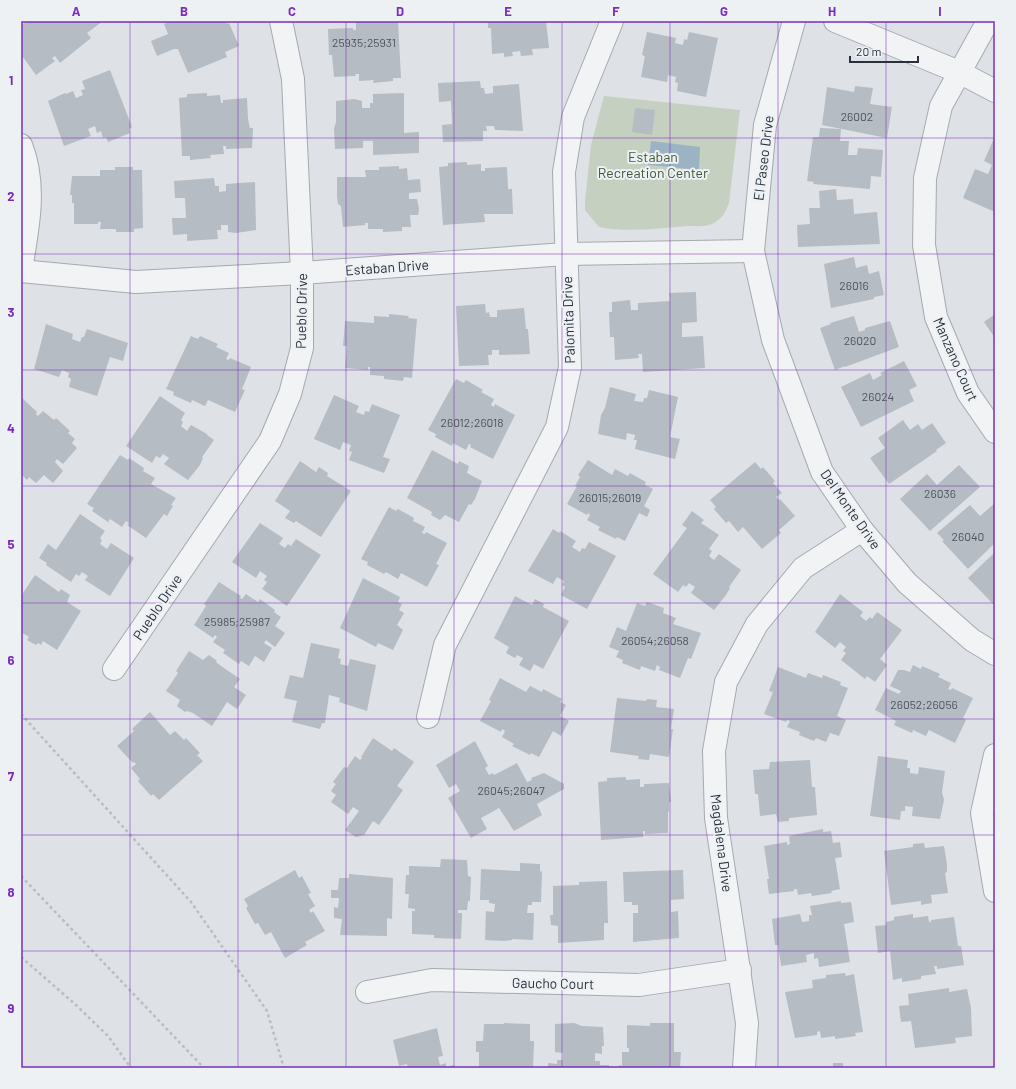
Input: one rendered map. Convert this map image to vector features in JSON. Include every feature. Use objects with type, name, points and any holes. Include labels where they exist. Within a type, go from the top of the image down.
[{"type":"street","name":"Pueblo Drive","points":[[114,669],[270,440],[290,394],[302,348],[302,273],[294,79],[281,21]]},
{"type":"street","name":"Palomita Drive","points":[[428,716],[445,645],[557,427],[570,367],[565,254],[564,172],[573,117],[612,21]]},
{"type":"street","name":"El Paseo Drive","points":[[753,250],[765,125],[794,21]]},
{"type":"street","points":[[835,21],[959,72],[995,91]]},
{"type":"street","name":"Manzano Court","points":[[988,21],[941,106],[925,178],[924,245],[936,317],[968,393],[995,432]]},
{"type":"street","points":[[21,145],[26,157],[31,208],[21,270]]},
{"type":"street","name":"Estaban Drive","points":[[21,270],[136,282],[302,273],[565,254],[753,250]]},
{"type":"street","name":"Del Monte Drive","points":[[753,250],[774,340],[822,472],[862,530],[907,583],[972,640],[995,654]]},
{"type":"street","name":"Magdalena Drive","points":[[744,1068],[747,1023],[716,818],[714,751],[726,682],[757,624],[803,568],[862,530]]},
{"type":"street","points":[[995,755],[982,812],[995,891]]},
{"type":"street","name":"Gaucho Court","points":[[367,992],[432,980],[639,985],[740,970]]},
{"type":"path","points":[[21,714],[191,902],[267,1011],[284,1068]]},
{"type":"path","points":[[21,876],[204,1068]]},
{"type":"path","points":[[21,958],[76,1005],[103,1031],[131,1068]]},
{"type":"green space","name":"Estaban Recreation Center","points":[[604,96],[740,110],[729,203],[721,218],[712,224],[703,226],[632,230],[599,227],[585,210],[585,201],[591,145]]},
{"type":"water","points":[[651,141],[700,147],[699,170],[648,165]]},
{"type":"building","points":[[27,21],[103,21],[87,33],[91,38],[60,63],[55,56],[52,58],[55,61],[36,75],[23,57],[21,59],[21,26]]},
{"type":"building","points":[[170,21],[225,21],[227,24],[229,23],[239,46],[225,52],[227,57],[188,73],[178,49],[174,49],[157,56],[151,41],[168,34],[164,24]]},
{"type":"building","points":[[398,21],[401,78],[393,78],[393,81],[373,83],[374,80],[359,81],[359,74],[355,74],[356,76],[334,77],[332,55],[329,55],[328,29],[353,28],[353,30],[356,30],[356,22]]},
{"type":"building","points":[[488,21],[546,21],[549,48],[532,49],[533,55],[521,56],[520,51],[512,52],[513,56],[504,57],[504,53],[492,54],[491,28],[488,28]]},
{"type":"building","points":[[647,32],[676,38],[675,43],[683,45],[684,39],[687,40],[689,32],[718,38],[706,97],[677,91],[678,83],[675,82],[676,77],[668,75],[667,82],[641,77],[645,56],[642,55]]},
{"type":"building","points":[[110,70],[132,127],[129,129],[130,133],[108,142],[106,137],[103,138],[101,131],[97,133],[95,126],[88,129],[91,136],[64,146],[48,101],[73,91],[76,98],[83,95],[81,90],[85,89],[82,81]]},
{"type":"building","points":[[480,81],[481,88],[484,88],[485,94],[493,93],[493,86],[519,84],[523,131],[495,130],[494,126],[486,126],[487,131],[483,131],[483,141],[443,142],[442,125],[452,124],[451,101],[439,102],[438,83]]},
{"type":"building","points":[[855,86],[873,88],[870,104],[892,107],[887,138],[822,125],[827,87],[854,92]]},
{"type":"building","points":[[207,93],[207,96],[220,95],[221,103],[223,103],[223,100],[247,98],[248,119],[250,128],[253,128],[252,148],[226,149],[226,146],[223,146],[224,154],[210,155],[211,158],[190,160],[190,156],[182,156],[179,98],[187,97],[187,94]]},
{"type":"building","points":[[404,93],[404,133],[419,132],[419,153],[373,155],[373,141],[363,141],[363,148],[335,149],[334,129],[336,122],[336,101],[354,99],[362,101],[362,108],[370,108],[370,103],[373,103],[373,94]]},
{"type":"building","points":[[635,108],[655,110],[652,135],[632,132]]},
{"type":"building","points":[[820,128],[841,129],[840,141],[849,141],[848,155],[857,155],[858,148],[883,150],[881,177],[871,176],[870,189],[813,184],[814,182],[807,181],[813,137],[819,137]]},
{"type":"building","points":[[995,136],[995,212],[963,198],[975,169],[988,174],[992,165],[984,161]]},
{"type":"building","points":[[467,162],[467,165],[481,164],[481,171],[485,171],[485,168],[507,167],[508,189],[512,189],[513,214],[484,214],[485,222],[443,225],[439,167],[448,166],[448,163]]},
{"type":"building","points":[[399,166],[399,169],[407,168],[408,180],[420,179],[421,192],[409,193],[409,199],[417,199],[419,209],[418,215],[410,215],[411,227],[402,227],[402,231],[383,232],[383,229],[368,229],[368,223],[365,223],[365,225],[343,227],[341,206],[338,204],[337,196],[337,177],[366,177],[365,170],[379,170],[379,167]]},
{"type":"building","points":[[115,167],[133,167],[133,170],[142,170],[143,228],[134,229],[134,232],[116,232],[116,229],[100,229],[101,222],[98,222],[98,224],[74,224],[74,203],[72,203],[72,195],[70,195],[72,176],[100,176],[100,170],[115,170]]},
{"type":"building","points":[[214,178],[215,186],[219,186],[219,192],[226,191],[226,184],[255,182],[256,230],[236,233],[228,232],[228,225],[221,225],[221,230],[217,230],[218,239],[187,241],[187,234],[173,235],[172,218],[186,218],[185,198],[175,198],[174,181]]},
{"type":"building","points":[[836,189],[837,200],[853,199],[854,214],[877,212],[880,244],[798,247],[797,225],[810,224],[809,208],[820,208],[819,191]]},
{"type":"building","points":[[854,257],[856,268],[867,265],[869,274],[879,271],[884,295],[874,297],[874,299],[831,308],[824,264]]},
{"type":"building","points":[[696,292],[697,322],[682,323],[682,337],[703,336],[705,368],[643,372],[642,354],[638,354],[639,358],[615,360],[614,337],[610,337],[609,312],[612,312],[612,302],[630,300],[631,310],[638,310],[638,303],[670,301],[669,293]]},
{"type":"building","points":[[485,304],[486,313],[489,312],[490,317],[497,317],[497,310],[524,308],[526,329],[528,329],[530,354],[499,355],[499,350],[492,350],[492,355],[488,355],[489,365],[459,366],[456,306]]},
{"type":"building","points":[[389,314],[409,316],[408,318],[417,319],[412,378],[404,377],[403,381],[384,379],[384,376],[370,375],[370,367],[368,367],[368,370],[345,368],[347,346],[343,346],[345,321],[374,323],[374,316],[389,317]]},
{"type":"building","points":[[995,314],[995,338],[984,322]]},
{"type":"building","points":[[854,316],[859,332],[865,330],[865,328],[890,321],[899,347],[835,370],[820,328],[831,324],[830,323]]},
{"type":"building","points":[[46,324],[73,334],[72,339],[80,342],[87,329],[128,343],[123,361],[110,357],[97,396],[69,387],[71,379],[68,377],[69,373],[62,370],[59,377],[34,369]]},
{"type":"building","points":[[191,336],[198,339],[200,336],[218,344],[216,347],[229,353],[226,359],[229,360],[230,358],[251,367],[242,389],[245,390],[235,412],[208,400],[205,406],[192,400],[191,403],[173,395],[174,392],[166,389]]},
{"type":"building","points":[[904,361],[917,386],[909,390],[914,401],[861,427],[841,387],[870,373],[873,380],[882,375],[880,373]]},
{"type":"building","points":[[456,379],[464,383],[466,380],[483,390],[481,392],[494,399],[491,405],[494,407],[495,404],[515,415],[493,459],[470,447],[471,445],[469,444],[466,450],[453,443],[452,446],[435,437],[436,434],[428,430]]},
{"type":"building","points":[[610,387],[636,394],[634,401],[643,402],[644,398],[647,398],[649,390],[678,397],[670,437],[680,439],[675,459],[635,449],[637,440],[634,440],[635,435],[627,433],[626,440],[598,434],[601,415],[605,408]]},
{"type":"building","points":[[334,395],[359,406],[356,412],[364,415],[365,411],[369,412],[372,404],[400,415],[383,457],[390,459],[384,473],[349,460],[352,452],[349,451],[351,445],[343,442],[340,450],[314,439]]},
{"type":"building","points":[[160,396],[185,413],[181,420],[183,422],[181,426],[187,431],[191,425],[207,434],[214,440],[202,457],[203,458],[200,465],[188,480],[164,464],[169,458],[163,454],[160,458],[156,456],[152,463],[126,446]]},
{"type":"building","points":[[21,397],[37,412],[36,414],[38,416],[43,411],[54,420],[56,418],[70,431],[68,433],[75,439],[72,443],[77,448],[63,464],[57,459],[55,462],[63,471],[53,483],[44,475],[36,483],[29,477],[27,480],[21,474]]},
{"type":"building","points":[[903,420],[910,430],[918,424],[922,430],[932,423],[946,443],[936,450],[937,451],[889,484],[870,458],[885,448],[878,438]]},
{"type":"building","points":[[432,450],[458,464],[459,461],[469,466],[467,473],[482,481],[475,499],[471,505],[469,504],[459,522],[445,515],[440,520],[431,515],[432,512],[407,498]]},
{"type":"building","points":[[120,455],[128,460],[129,458],[144,468],[143,471],[155,478],[151,484],[176,498],[171,505],[173,506],[167,516],[164,514],[146,538],[127,525],[129,523],[126,521],[122,527],[110,519],[108,522],[92,511],[94,508],[87,504]]},
{"type":"building","points":[[588,460],[612,475],[615,469],[628,476],[630,473],[646,482],[645,485],[653,489],[644,506],[650,510],[647,517],[639,513],[625,541],[617,537],[616,539],[598,530],[600,527],[587,520],[590,515],[588,513],[587,515],[567,504],[577,486],[575,486],[580,477],[578,475]]},
{"type":"building","points":[[300,461],[316,472],[319,467],[328,473],[327,476],[351,491],[321,537],[296,521],[294,523],[285,518],[290,511],[275,501]]},
{"type":"building","points":[[755,462],[761,469],[763,467],[775,481],[773,483],[782,493],[776,497],[779,500],[780,499],[795,516],[779,530],[781,533],[762,549],[743,527],[738,532],[729,521],[726,523],[714,509],[716,507],[710,500]]},
{"type":"building","points":[[959,465],[980,487],[930,531],[900,499],[927,474],[937,485]]},
{"type":"building","points":[[995,503],[995,543],[968,569],[942,541],[944,540],[937,533],[970,505],[980,516]]},
{"type":"building","points":[[389,507],[396,511],[398,509],[414,518],[413,521],[425,527],[422,533],[425,534],[426,532],[447,543],[436,564],[439,565],[427,587],[401,573],[398,579],[386,572],[384,574],[367,565],[368,562],[361,559]]},
{"type":"building","points":[[692,511],[704,520],[701,523],[719,535],[709,549],[712,551],[709,556],[714,560],[719,554],[741,570],[729,587],[730,588],[726,595],[714,610],[691,593],[695,587],[689,583],[686,587],[683,585],[678,592],[653,574],[687,528],[682,525]]},
{"type":"building","points":[[80,514],[105,531],[100,538],[102,540],[100,544],[107,549],[111,543],[134,558],[110,596],[85,580],[88,576],[82,572],[79,576],[76,574],[71,582],[46,565],[47,563],[39,558],[48,544],[56,550]]},
{"type":"building","points":[[260,523],[283,538],[279,544],[285,548],[288,544],[291,546],[296,539],[321,555],[287,606],[262,589],[267,582],[264,580],[267,576],[260,571],[256,578],[232,562]]},
{"type":"building","points":[[553,529],[559,533],[560,531],[576,541],[572,547],[580,552],[582,548],[585,549],[589,542],[616,556],[587,609],[561,595],[565,587],[562,585],[564,581],[557,577],[553,584],[528,571]]},
{"type":"building","points":[[995,552],[995,606],[968,578]]},
{"type":"building","points":[[35,575],[59,592],[61,589],[70,595],[67,602],[81,611],[57,650],[43,641],[41,645],[38,643],[36,645],[27,640],[29,637],[21,632],[21,596]]},
{"type":"building","points":[[363,578],[400,597],[398,602],[402,604],[399,610],[404,613],[397,625],[403,630],[393,650],[378,643],[376,647],[340,628]]},
{"type":"building","points":[[219,582],[241,596],[240,598],[242,599],[246,594],[258,602],[260,599],[275,610],[274,612],[281,617],[275,626],[285,633],[275,647],[266,640],[264,643],[272,648],[264,662],[255,656],[249,666],[241,661],[239,664],[223,653],[225,650],[213,642],[217,637],[215,635],[213,638],[194,625],[206,606],[204,604]]},
{"type":"building","points":[[840,594],[863,612],[860,616],[866,621],[870,617],[872,619],[877,612],[902,630],[880,659],[887,665],[875,682],[867,676],[865,679],[841,660],[846,653],[843,651],[846,647],[840,642],[835,648],[815,632]]},
{"type":"building","points":[[515,596],[532,605],[535,599],[544,604],[543,607],[569,621],[543,669],[534,664],[530,671],[519,665],[523,658],[517,655],[515,658],[506,653],[509,647],[494,638]]},
{"type":"building","points":[[647,602],[664,608],[663,613],[676,618],[673,624],[701,633],[691,659],[688,658],[680,678],[659,670],[660,667],[657,665],[655,671],[641,666],[640,670],[622,663],[623,660],[616,657],[619,651],[609,647],[617,627],[626,631],[637,603],[645,606]]},
{"type":"building","points":[[311,643],[340,649],[338,658],[341,659],[340,664],[348,666],[350,659],[376,665],[367,711],[339,702],[340,698],[329,695],[325,723],[322,723],[320,729],[292,722],[297,701],[284,698],[290,675],[303,678]]},
{"type":"building","points":[[189,651],[203,660],[209,655],[217,661],[216,662],[221,666],[240,679],[234,687],[246,695],[237,709],[227,702],[212,726],[193,713],[187,711],[185,712],[177,706],[180,700],[166,691],[178,673],[176,671]]},
{"type":"building","points":[[913,665],[921,669],[922,666],[940,674],[938,677],[951,683],[948,689],[951,690],[952,688],[973,698],[963,718],[966,720],[955,743],[929,730],[926,736],[913,730],[912,733],[894,725],[896,721],[875,710],[886,688],[899,694],[901,691],[890,686],[898,670],[910,672]]},
{"type":"building","points":[[778,667],[806,678],[808,673],[822,678],[823,675],[841,682],[840,685],[848,688],[837,716],[846,720],[839,736],[830,733],[826,742],[816,738],[814,741],[799,735],[800,732],[787,727],[790,721],[787,720],[786,722],[764,714],[773,692],[769,691]]},
{"type":"building","points":[[500,678],[526,692],[530,686],[542,692],[543,689],[562,699],[560,702],[566,705],[560,716],[569,721],[561,736],[553,731],[539,757],[531,753],[530,755],[512,746],[514,744],[502,737],[505,731],[502,729],[501,732],[480,721],[491,701],[489,700]]},
{"type":"building","points":[[617,698],[646,701],[647,699],[657,700],[656,707],[674,709],[669,757],[650,754],[649,760],[638,759],[639,756],[610,752]]},
{"type":"building","points":[[150,712],[170,735],[175,731],[184,740],[186,738],[200,753],[197,755],[203,761],[159,800],[153,794],[151,796],[138,781],[140,779],[131,768],[136,764],[134,762],[133,763],[117,746],[134,731],[132,729]]},
{"type":"building","points":[[373,738],[392,751],[394,748],[414,762],[397,786],[403,790],[379,825],[373,821],[364,835],[356,837],[345,830],[359,811],[353,807],[348,814],[331,802],[336,795],[331,791],[336,784],[333,782],[344,767],[347,768],[355,756],[360,760],[362,758],[361,757]]},
{"type":"building","points":[[475,741],[488,766],[485,768],[489,775],[493,773],[494,775],[517,763],[527,782],[532,780],[531,778],[544,773],[564,784],[564,789],[537,804],[542,815],[514,831],[499,808],[481,818],[487,829],[471,838],[448,798],[460,791],[456,784],[449,788],[436,765]]},
{"type":"building","points":[[878,756],[908,760],[907,768],[910,768],[910,773],[918,774],[919,767],[945,771],[942,792],[944,800],[940,819],[912,816],[913,807],[905,806],[905,811],[901,811],[900,820],[870,816]]},
{"type":"building","points":[[810,760],[812,787],[815,787],[817,815],[789,818],[789,821],[778,822],[776,814],[760,816],[758,794],[755,794],[753,770],[769,769],[770,762]]},
{"type":"building","points":[[626,777],[626,780],[640,779],[640,787],[644,787],[644,784],[669,783],[671,802],[669,802],[668,812],[668,833],[645,834],[645,831],[643,831],[643,837],[601,840],[598,782],[607,781],[607,778]]},
{"type":"building","points":[[823,829],[823,832],[831,831],[833,843],[840,842],[842,857],[835,858],[840,889],[831,891],[832,893],[812,896],[811,893],[798,895],[797,889],[794,889],[794,891],[769,894],[767,879],[769,879],[764,846],[787,842],[787,845],[790,844],[789,836]]},
{"type":"building","points":[[924,843],[925,848],[944,846],[947,865],[947,872],[945,873],[948,893],[931,895],[932,903],[921,905],[921,901],[891,905],[884,851],[913,847],[913,844]]},
{"type":"building","points":[[441,859],[467,860],[468,876],[471,877],[470,901],[468,901],[467,910],[458,910],[458,913],[462,913],[461,939],[434,938],[434,935],[412,934],[412,911],[415,911],[415,909],[408,908],[409,894],[405,894],[406,875],[409,875],[409,866],[440,867]]},
{"type":"building","points":[[520,863],[540,864],[540,872],[542,871],[541,902],[532,902],[532,905],[528,905],[527,913],[534,913],[533,940],[485,940],[486,911],[494,912],[495,904],[489,903],[489,900],[480,900],[481,869],[520,871]]},
{"type":"building","points":[[295,870],[299,878],[302,876],[311,893],[308,894],[315,906],[309,910],[311,913],[313,911],[325,931],[305,942],[307,945],[285,958],[271,932],[265,935],[258,923],[255,924],[246,908],[248,906],[244,899]]},
{"type":"building","points":[[683,870],[684,899],[671,900],[671,912],[678,911],[679,938],[633,942],[633,913],[638,913],[638,905],[632,905],[632,902],[624,902],[623,872]]},
{"type":"building","points":[[349,874],[393,878],[392,919],[387,918],[387,936],[340,935],[342,919],[334,918],[334,907],[338,908],[339,898],[331,898],[331,890],[338,890],[339,878],[349,878]]},
{"type":"building","points":[[607,881],[608,923],[604,923],[604,940],[558,943],[558,926],[551,925],[550,915],[553,915],[553,886],[579,885],[579,882]]},
{"type":"building","points":[[841,901],[841,903],[851,902],[854,922],[844,924],[850,962],[819,967],[818,958],[814,959],[814,953],[806,955],[807,962],[781,966],[778,945],[775,945],[772,919],[800,914],[802,922],[809,921],[809,915],[812,915],[810,906]]},
{"type":"building","points":[[913,914],[913,918],[928,916],[929,922],[931,922],[931,920],[954,917],[958,946],[961,946],[964,965],[937,969],[937,966],[934,966],[936,974],[921,976],[921,979],[902,982],[902,978],[893,980],[890,951],[878,953],[875,926],[886,925],[886,922],[894,920],[894,917]]},
{"type":"building","points":[[845,973],[846,976],[854,974],[863,1032],[855,1033],[856,1036],[835,1039],[835,1036],[821,1038],[820,1031],[817,1032],[817,1035],[795,1038],[785,992],[813,988],[812,980],[826,978],[826,975]]},
{"type":"building","points":[[949,988],[949,992],[967,989],[971,1008],[972,1036],[955,1038],[956,1043],[915,1048],[911,1021],[901,1022],[899,1006],[909,1005],[908,994]]},
{"type":"building","points":[[574,1023],[582,1026],[603,1027],[604,1046],[602,1046],[602,1054],[595,1053],[595,1061],[600,1061],[600,1065],[609,1065],[609,1068],[548,1068],[548,1063],[557,1064],[557,1060],[563,1060],[563,1053],[555,1052],[555,1024]]},
{"type":"building","points":[[650,1023],[674,1023],[674,1052],[681,1052],[680,1068],[619,1068],[619,1065],[622,1066],[622,1052],[629,1052],[629,1048],[627,1048],[627,1025],[650,1026]]},
{"type":"building","points":[[484,1024],[530,1024],[530,1041],[534,1041],[533,1068],[479,1068],[479,1052],[476,1052],[476,1041],[483,1041]]},
{"type":"building","points":[[437,1028],[443,1056],[438,1057],[440,1065],[446,1063],[446,1067],[454,1065],[455,1068],[408,1068],[407,1064],[399,1066],[393,1040]]},
{"type":"building","points":[[833,1063],[843,1063],[843,1068],[833,1068]]}]
